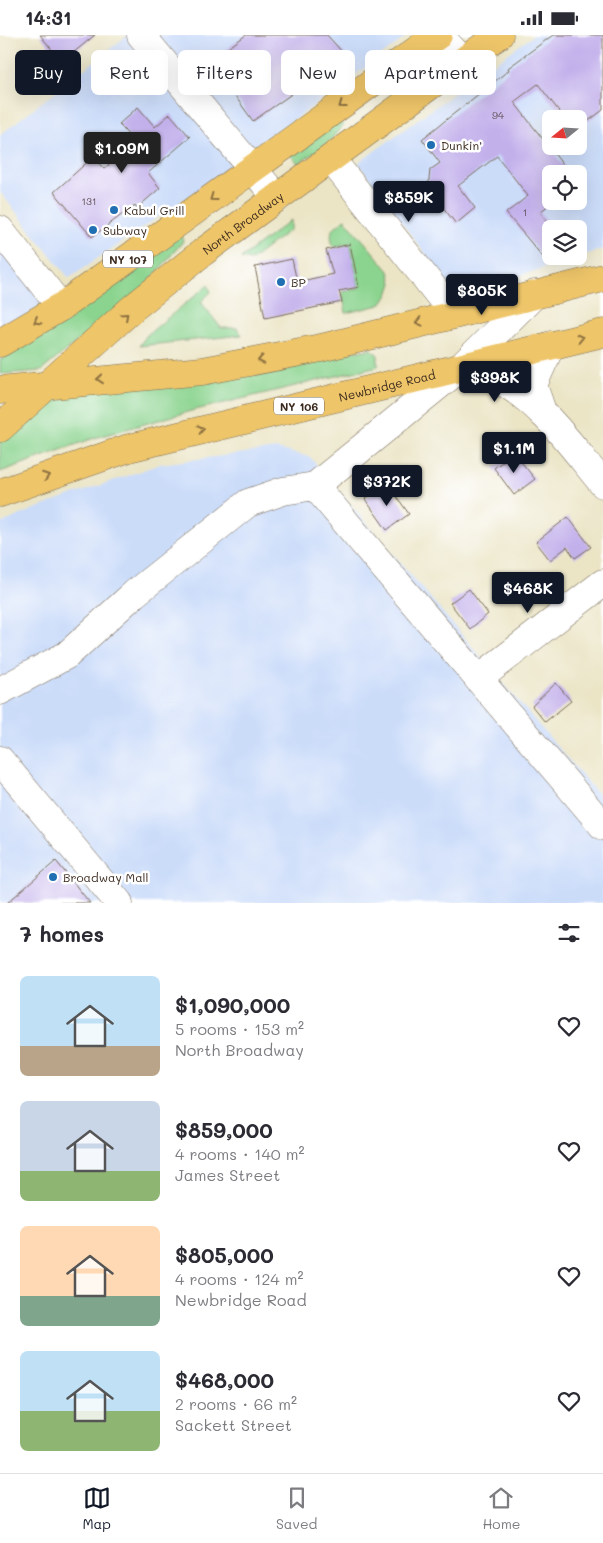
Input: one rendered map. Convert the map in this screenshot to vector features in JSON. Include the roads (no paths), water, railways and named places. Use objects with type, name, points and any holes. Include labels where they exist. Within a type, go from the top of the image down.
[{"type":"main road","name":"NY 107","points":[[0,343],[61,307],[439,35]]},
{"type":"main road","name":"North Broadway","points":[[477,50],[499,35]]},
{"type":"main road","name":"North Broadway","points":[[0,427],[134,307],[203,251],[331,159],[416,95]]},
{"type":"main road","points":[[0,390],[202,371],[321,348],[454,313],[603,278]]},
{"type":"main road","name":"Newbridge Road","points":[[0,493],[125,449],[603,333]]},
{"type":"street","points":[[141,35],[276,198]]},
{"type":"street","points":[[439,35],[453,50]]},
{"type":"street","points":[[331,159],[454,313]]},
{"type":"street","points":[[0,230],[61,307]]},
{"type":"street","points":[[0,691],[67,655],[134,594],[248,503],[283,491],[315,486],[460,368],[535,294]]},
{"type":"street","points":[[543,414],[533,385],[551,345]]},
{"type":"street","points":[[460,368],[496,378],[543,414],[603,484]]},
{"type":"street","points":[[315,486],[603,826]]},
{"type":"street","points":[[478,679],[603,583]]},
{"type":"street","points":[[0,760],[119,903]]},
{"type":"place","name":"Dunkin'","points":[[431,145]]},
{"type":"place","name":"Kabul Grill","points":[[114,210]]},
{"type":"place","name":"Subway","points":[[93,230]]},
{"type":"place","name":"BP","points":[[281,282]]},
{"type":"place","name":"Broadway Mall","points":[[53,877]]}]
